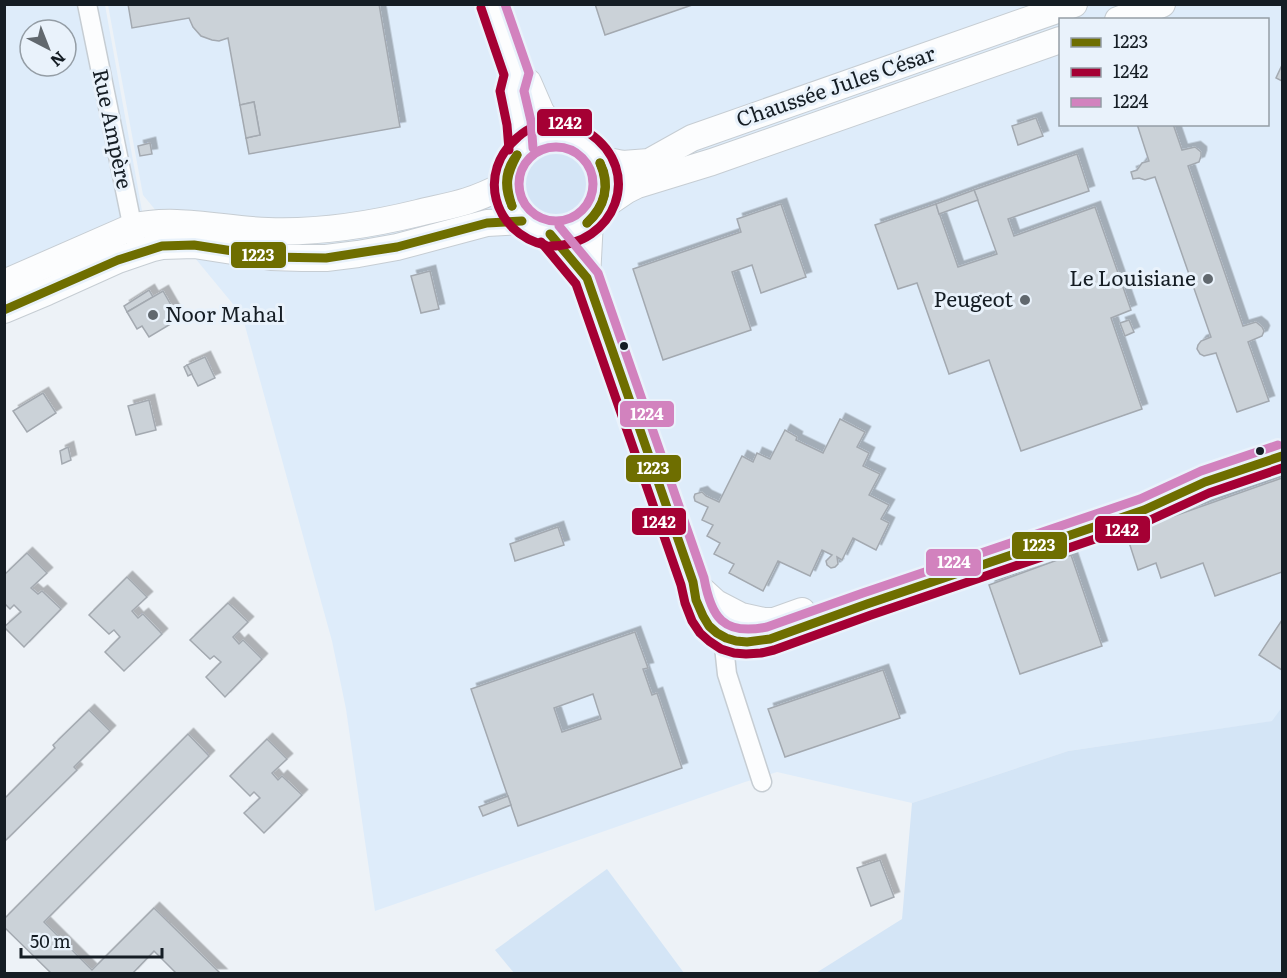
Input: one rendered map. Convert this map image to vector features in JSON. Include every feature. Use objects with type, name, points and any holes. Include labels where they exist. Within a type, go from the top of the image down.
[{"type":"main road","points":[[492,4],[517,75],[512,90],[519,123],[521,149]]},
{"type":"main road","name":"Chaussée Jules César","points":[[598,159],[623,164],[649,162],[692,138],[1074,4]]},
{"type":"main road","points":[[1124,18],[1162,4]]},
{"type":"main road","name":"Chaussée Jules César","points":[[595,215],[637,184],[712,162],[1059,40]]},
{"type":"main road","points":[[517,75],[528,82],[541,112],[557,134]]},
{"type":"main road","points":[[586,278],[595,215],[603,198],[605,180],[598,159],[580,141],[557,134],[533,140],[521,149],[509,167],[505,185],[509,202],[522,221],[532,228],[549,234],[561,234],[582,227],[595,215]]},
{"type":"main road","points":[[4,283],[132,227],[148,223],[264,231],[331,229],[384,221],[467,201],[505,185]]},
{"type":"main road","points":[[4,310],[118,260],[162,246],[194,245],[271,257],[326,258],[397,247],[487,223],[522,221]]},
{"type":"main road","points":[[549,234],[586,278],[693,582],[698,605],[702,615],[723,637],[744,643],[770,639],[1144,510],[1205,482],[1282,456]]},
{"type":"main road","points":[[693,582],[716,603],[741,616],[774,621],[1135,496],[1190,470],[1282,437]]},
{"type":"street","name":"Rue Ampère","points":[[87,4],[138,253]]},
{"type":"street","points":[[741,616],[728,626],[723,637],[727,674],[762,782]]},
{"type":"shaded area","points":[[4,5],[105,5],[144,222],[4,272]]},
{"type":"shaded area","points":[[108,5],[1282,5],[1282,707],[1273,721],[1068,751],[912,803],[777,772],[375,911],[346,709],[332,641],[242,315],[143,195]]},
{"type":"shaded area","points":[[557,148],[571,151],[583,159],[591,171],[594,185],[591,199],[583,211],[571,219],[557,222],[543,219],[531,211],[523,199],[520,185],[523,171],[531,159],[543,151]]},
{"type":"shaded area","points":[[1282,707],[1282,973],[816,973],[902,919],[912,803],[1068,751],[1272,721]]},
{"type":"shaded area","points":[[607,869],[684,973],[514,973],[495,950]]},
{"type":"building","points":[[128,4],[379,4],[400,127],[249,154],[246,138],[260,135],[254,102],[240,105],[228,38],[219,41],[201,36],[189,18],[132,28]]},
{"type":"building","points":[[595,4],[695,4],[605,35]]},
{"type":"building","points":[[1282,65],[1282,81],[1276,78]]},
{"type":"building","points":[[254,102],[260,135],[246,138],[240,105]]},
{"type":"building","points":[[1036,118],[1043,136],[1018,145],[1012,126]]},
{"type":"building","name":"Le Louisiane","points":[[1138,126],[1174,126],[1182,150],[1195,147],[1201,152],[1199,162],[1188,166],[1243,326],[1256,322],[1264,331],[1262,336],[1248,342],[1269,401],[1237,412],[1216,353],[1204,356],[1197,349],[1201,341],[1211,337],[1155,177],[1145,180],[1133,179],[1131,172],[1137,170],[1142,163],[1149,161]]},
{"type":"building","points":[[150,143],[152,154],[140,156],[138,146]]},
{"type":"building","name":"Peugeot","points":[[1077,154],[1089,191],[1008,219],[1014,236],[1095,207],[1131,310],[1111,318],[1142,409],[1021,451],[989,360],[949,374],[917,283],[898,289],[875,225],[936,204],[958,267],[997,254],[974,190]]},
{"type":"building","points":[[974,190],[978,200],[939,214],[936,204]]},
{"type":"building","points":[[781,204],[806,277],[761,293],[752,265],[732,272],[751,330],[663,360],[633,269],[741,232],[737,219]]},
{"type":"building","points":[[430,271],[439,309],[421,313],[411,276]]},
{"type":"building","points":[[149,290],[153,297],[127,312],[124,306]]},
{"type":"building","name":"Noor Mahal","points":[[163,291],[179,319],[149,337],[142,326],[137,329],[127,312]]},
{"type":"building","points":[[1129,320],[1134,332],[1125,336],[1120,323]]},
{"type":"building","points":[[205,357],[215,378],[198,386],[187,365]]},
{"type":"building","points":[[187,365],[192,374],[188,376],[184,367]]},
{"type":"building","points":[[43,393],[56,413],[27,432],[13,411]]},
{"type":"building","points":[[149,400],[156,430],[136,435],[128,406]]},
{"type":"building","points":[[840,419],[865,432],[857,447],[869,453],[863,466],[880,474],[869,495],[889,505],[881,519],[889,523],[876,550],[853,538],[842,560],[837,557],[838,564],[831,568],[826,561],[832,555],[822,550],[810,576],[778,561],[763,591],[729,573],[734,564],[714,554],[720,543],[707,536],[713,525],[702,520],[708,507],[695,501],[695,494],[702,492],[719,502],[742,456],[753,462],[757,453],[770,459],[785,430],[797,437],[796,440],[823,453]]},
{"type":"building","points":[[68,447],[71,460],[62,464],[60,451]]},
{"type":"building","points":[[1282,478],[1282,572],[1215,596],[1203,563],[1161,578],[1156,563],[1138,570],[1126,533]]},
{"type":"building","points":[[558,527],[564,545],[515,561],[510,544]]},
{"type":"building","points":[[27,553],[47,573],[31,588],[38,594],[42,591],[61,609],[24,647],[4,627],[21,612],[14,605],[10,609],[4,603],[4,575]]},
{"type":"building","points":[[1071,555],[1102,646],[1020,674],[989,585]]},
{"type":"building","points":[[127,577],[147,597],[132,611],[138,618],[143,614],[162,634],[124,671],[105,652],[120,637],[114,630],[109,634],[89,615]]},
{"type":"building","points":[[228,603],[248,622],[233,637],[239,644],[243,640],[262,659],[225,697],[206,677],[221,662],[214,656],[210,659],[190,640]]},
{"type":"building","points":[[1282,620],[1282,670],[1259,655]]},
{"type":"building","points":[[635,632],[648,668],[643,669],[652,695],[657,693],[682,768],[518,826],[471,689]],"holes":[[[593,694],[601,719],[562,732],[554,708]]]},
{"type":"building","points":[[883,670],[900,718],[785,757],[768,709]]},
{"type":"building","points":[[89,710],[110,731],[74,767],[77,770],[4,842],[4,799],[55,748],[53,745]]},
{"type":"building","points":[[188,734],[209,756],[44,922],[92,970],[154,908],[221,974],[177,974],[154,951],[132,974],[52,974],[4,927],[4,919]]},
{"type":"building","points":[[267,739],[287,759],[272,773],[278,780],[282,776],[302,795],[264,833],[244,813],[260,798],[254,792],[250,796],[230,776]]},
{"type":"building","points":[[508,796],[511,805],[483,816],[479,807]]},
{"type":"building","points":[[880,860],[894,897],[871,906],[857,868]]},
{"type":"transit line","name":"1224","points":[[505,4],[529,73],[524,91],[531,121],[533,148]]},
{"type":"transit line","name":"1242","points":[[481,8],[504,75],[500,91],[509,150]]},
{"type":"transit line","name":"1242","points":[[545,245],[527,238],[513,228],[503,215],[496,200],[494,183],[497,167],[505,151],[518,137],[537,125],[554,122],[575,126],[586,131],[606,149],[616,167],[618,185],[615,204],[606,220],[591,234],[573,243],[550,246]]},
{"type":"transit line","name":"1224","points":[[556,147],[570,150],[582,158],[590,170],[593,184],[590,198],[582,210],[570,218],[556,221],[542,218],[530,210],[522,198],[519,184],[522,170],[530,158],[542,150],[556,147]]},
{"type":"transit line","name":"1223","points":[[512,206],[507,180],[510,167],[517,155]]},
{"type":"transit line","name":"1223","points":[[512,206],[508,192],[508,180],[517,155]]},
{"type":"transit line","name":"1223","points":[[587,223],[598,209],[604,195],[605,180],[600,163]]},
{"type":"transit line","name":"1223","points":[[587,223],[598,210],[604,195],[605,179],[600,163]]},
{"type":"transit line","name":"1223","points":[[4,310],[118,260],[162,246],[194,245],[271,257],[326,258],[397,247],[487,223],[522,221]]},
{"type":"transit line","name":"1224","points":[[559,226],[598,273],[711,603],[715,613],[730,626],[740,629],[767,627],[1140,499],[1201,471],[1278,445]]},
{"type":"transit line","name":"1223","points":[[550,234],[587,278],[693,582],[696,600],[709,626],[726,638],[747,642],[770,639],[1144,510],[1205,482],[1282,456]]},
{"type":"transit line","name":"1242","points":[[541,242],[576,284],[692,621],[709,641],[721,649],[734,653],[761,653],[774,650],[1148,521],[1209,493],[1282,468]]},
{"type":"place","name":"Le Louisiane","points":[[1208,279]]},
{"type":"place","name":"Peugeot","points":[[1025,300]]},
{"type":"place","name":"Noor Mahal","points":[[153,315]]}]
